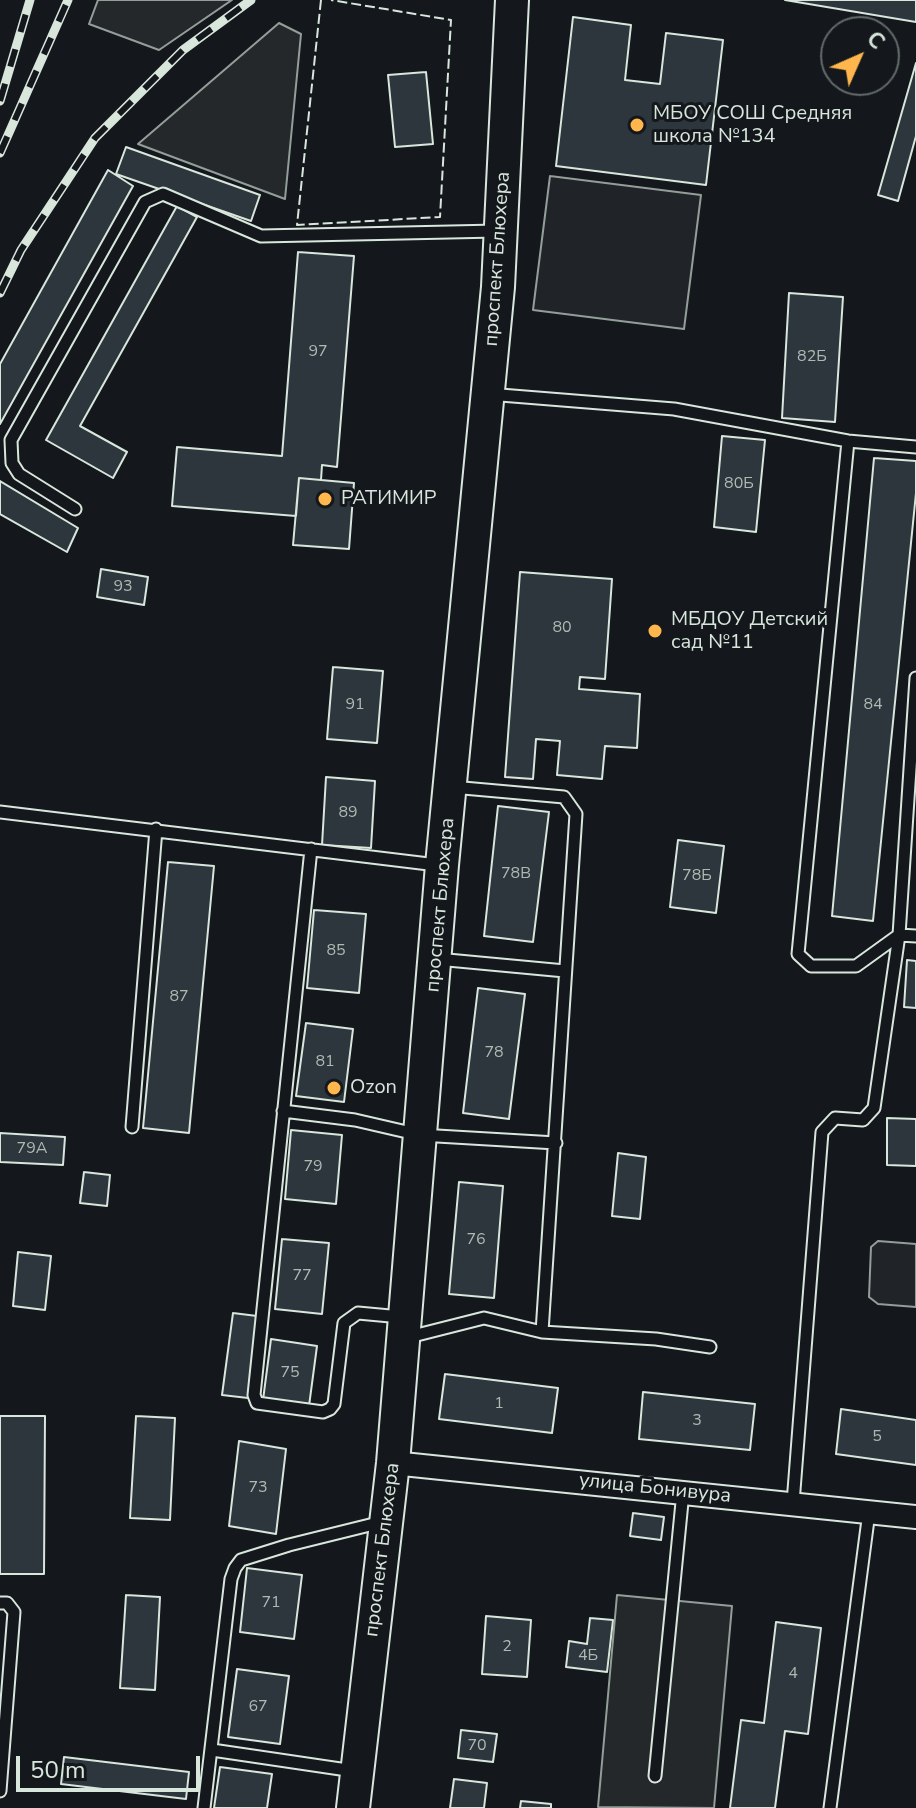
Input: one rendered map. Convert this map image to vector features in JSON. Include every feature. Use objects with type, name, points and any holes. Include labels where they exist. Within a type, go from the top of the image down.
[{"type":"street","name":"проспект Блюхера","points":[[353,1808],[393,1463],[437,959],[442,865],[488,394],[501,231],[512,0]]},
{"type":"street","name":"улица Бонивура","points":[[393,1463],[916,1517]]},
{"type":"lane","points":[[75,509],[19,474],[12,463],[11,440],[145,202],[163,194],[261,236],[501,231]]},
{"type":"lane","points":[[488,394],[674,409],[848,441],[916,447]]},
{"type":"lane","points":[[848,441],[798,954],[802,961],[811,966],[856,966],[899,935],[916,936]]},
{"type":"lane","points":[[793,1503],[822,1132],[835,1118],[863,1120],[874,1108],[899,935],[916,678]]},
{"type":"lane","points":[[451,787],[564,797],[576,814],[542,1332]]},
{"type":"lane","points":[[0,812],[442,865]]},
{"type":"lane","points":[[132,1127],[156,829]]},
{"type":"lane","points":[[311,849],[254,1395],[257,1403],[323,1412],[330,1409],[334,1404],[344,1323],[358,1313],[405,1328],[484,1318],[542,1332],[656,1339],[710,1347]]},
{"type":"lane","points":[[437,959],[565,971]]},
{"type":"lane","points":[[283,1111],[355,1120],[420,1135],[556,1143]]},
{"type":"lane","points":[[655,1776],[683,1492]]},
{"type":"lane","points":[[830,1808],[869,1512]]},
{"type":"lane","points":[[204,1808],[231,1579],[241,1560],[387,1520]]},
{"type":"lane","points":[[0,1603],[7,1603],[14,1612],[0,1791]]},
{"type":"lane","points":[[212,1750],[357,1771]]},
{"type":"shaded area","points":[[98,0],[232,0],[159,50],[89,24]]},
{"type":"shaded area","points":[[279,23],[301,34],[285,199],[138,144]]},
{"type":"shaded area","points":[[550,176],[701,195],[684,329],[533,310]]},
{"type":"shaded area","points":[[878,1241],[916,1244],[916,1307],[878,1304],[869,1297],[871,1247]]},
{"type":"shaded area","points":[[617,1595],[732,1606],[714,1808],[598,1807]]},
{"type":"building","points":[[785,0],[916,0],[916,22],[900,19],[900,16],[880,16]]},
{"type":"building","name":"МБОУ СОШ Средняя школа №134","points":[[573,17],[631,25],[625,80],[660,84],[666,33],[723,40],[706,185],[556,166]]},
{"type":"building","points":[[916,63],[916,136],[898,201],[878,195]]},
{"type":"building","points":[[426,72],[433,144],[395,147],[388,75]]},
{"type":"building","points":[[126,147],[260,195],[251,221],[116,174]]},
{"type":"building","points":[[108,170],[133,186],[0,424],[0,364]]},
{"type":"building","points":[[177,206],[197,217],[80,426],[127,452],[113,478],[46,440]]},
{"type":"building","points":[[298,252],[354,256],[337,467],[322,465],[321,480],[299,478],[296,516],[172,506],[177,447],[282,456]]},
{"type":"building","points":[[789,293],[843,297],[835,422],[782,418]]},
{"type":"building","points":[[722,436],[765,440],[756,532],[714,527]]},
{"type":"building","points":[[874,458],[916,461],[916,493],[873,921],[832,916]]},
{"type":"building","name":"РАТИМИР","points":[[299,478],[354,483],[349,549],[293,545]]},
{"type":"building","points":[[0,481],[78,528],[67,552],[0,514]]},
{"type":"building","points":[[101,569],[148,577],[144,605],[97,597]]},
{"type":"building","points":[[520,572],[612,579],[605,679],[580,677],[579,689],[640,694],[637,748],[605,746],[602,779],[557,775],[560,741],[536,739],[533,779],[505,777]]},
{"type":"building","points":[[333,667],[383,671],[377,743],[327,739]]},
{"type":"building","points":[[326,777],[375,781],[371,848],[322,845]]},
{"type":"building","points":[[498,806],[549,812],[533,942],[484,936]]},
{"type":"building","points":[[678,840],[724,846],[716,913],[670,907]]},
{"type":"building","points":[[168,862],[214,866],[189,1133],[143,1128]]},
{"type":"building","points":[[314,910],[366,914],[359,993],[307,988]]},
{"type":"building","points":[[907,960],[916,961],[916,1008],[904,1007]]},
{"type":"building","points":[[478,988],[525,994],[509,1119],[463,1113]]},
{"type":"building","points":[[306,1023],[353,1029],[344,1102],[296,1096]]},
{"type":"building","points":[[887,1118],[916,1119],[916,1166],[887,1165]]},
{"type":"building","points":[[291,1130],[342,1135],[336,1204],[285,1199]]},
{"type":"building","points":[[0,1133],[65,1137],[63,1165],[0,1162]]},
{"type":"building","points":[[618,1153],[646,1157],[640,1219],[612,1216]]},
{"type":"building","points":[[84,1172],[110,1175],[107,1206],[80,1203]]},
{"type":"building","points":[[459,1182],[503,1186],[494,1298],[449,1294]]},
{"type":"building","points":[[282,1239],[329,1243],[322,1314],[275,1309]]},
{"type":"building","points":[[18,1252],[51,1256],[45,1310],[13,1306]]},
{"type":"building","points":[[233,1313],[257,1316],[248,1398],[222,1395]]},
{"type":"building","points":[[271,1339],[317,1346],[309,1406],[263,1400]]},
{"type":"building","points":[[445,1374],[558,1388],[552,1433],[439,1419]]},
{"type":"building","points":[[643,1392],[755,1404],[750,1450],[639,1439]]},
{"type":"building","points":[[841,1409],[916,1420],[916,1465],[836,1454]]},
{"type":"building","points":[[0,1416],[45,1416],[44,1574],[0,1574]]},
{"type":"building","points":[[136,1416],[175,1418],[170,1520],[130,1518]]},
{"type":"building","points":[[239,1441],[286,1449],[276,1534],[229,1526]]},
{"type":"building","points":[[633,1513],[664,1517],[661,1540],[630,1536]]},
{"type":"building","points":[[247,1568],[302,1575],[294,1639],[240,1632]]},
{"type":"building","points":[[126,1595],[160,1597],[155,1690],[120,1688]]},
{"type":"building","points":[[486,1616],[531,1620],[527,1677],[482,1674]]},
{"type":"building","points":[[590,1618],[613,1620],[607,1672],[566,1667],[569,1641],[587,1644]]},
{"type":"building","points":[[776,1622],[821,1628],[808,1734],[785,1731],[775,1808],[730,1808],[741,1720],[764,1723]]},
{"type":"building","points":[[237,1669],[289,1676],[280,1744],[228,1737]]},
{"type":"building","points":[[461,1730],[497,1734],[493,1762],[458,1758]]},
{"type":"building","points":[[64,1757],[189,1772],[186,1799],[61,1784]]},
{"type":"building","points":[[220,1767],[272,1774],[267,1808],[214,1808]]},
{"type":"building","points":[[454,1779],[487,1783],[484,1808],[450,1808]]},
{"type":"building","points":[[521,1801],[551,1804],[551,1808],[520,1808]]},
{"type":"railway","points":[[0,101],[30,0]]},
{"type":"railway","points":[[0,153],[68,0]]},
{"type":"railway","points":[[0,293],[21,250],[95,138],[183,50],[251,0]]},
{"type":"fence","points":[[321,0],[297,225],[440,217],[451,20],[331,0]]},
{"type":"place","name":"МБОУ СОШ Средняя школа №134","points":[[637,125]]},
{"type":"place","name":"РАТИМИР","points":[[325,499]]},
{"type":"place","name":"МБДОУ Детский сад №11","points":[[655,631]]},
{"type":"place","name":"Ozon","points":[[334,1088]]}]
